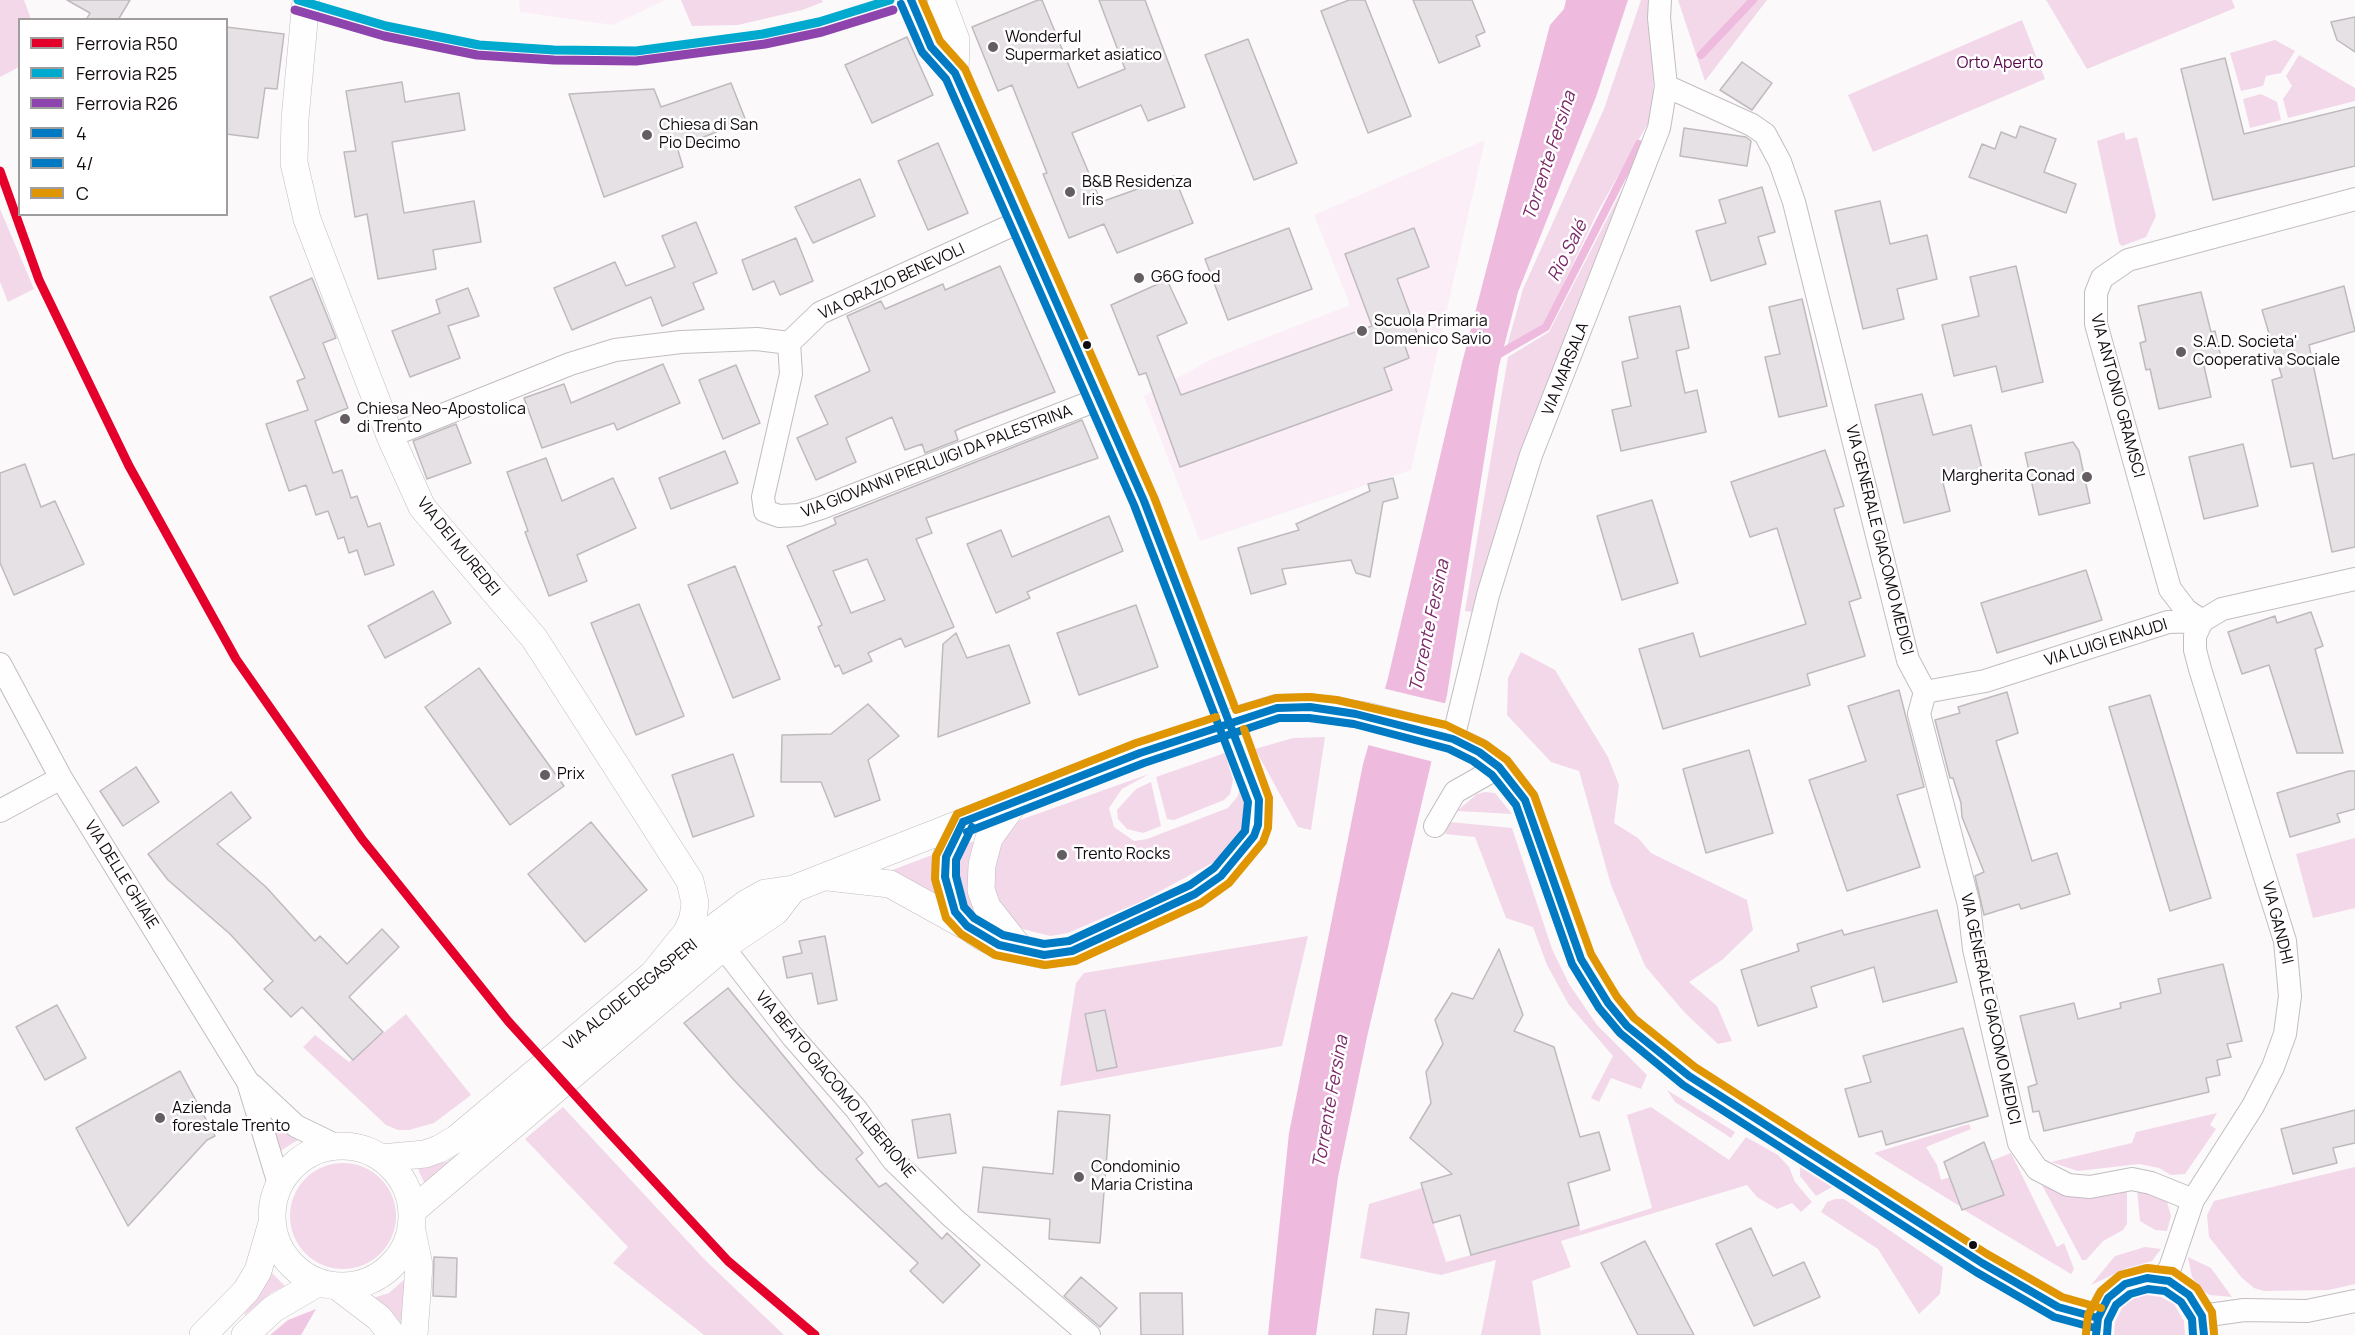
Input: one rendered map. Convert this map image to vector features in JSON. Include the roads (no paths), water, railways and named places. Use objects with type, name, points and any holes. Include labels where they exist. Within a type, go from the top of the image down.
[{"type":"street","name":"VIA DEI MUREDEI","points":[[306,0],[295,119],[294,163],[307,219],[390,436],[422,507],[534,638],[690,881],[694,903],[687,932],[653,974]]},
{"type":"street","points":[[824,877],[890,884],[999,945],[1044,955],[1072,951],[1195,894],[1221,876],[1235,861],[1258,825],[1259,800],[1256,788],[1149,511],[1019,222],[955,73],[931,47],[911,0]]},
{"type":"street","points":[[941,0],[956,40],[955,73]]},
{"type":"street","name":"VIA MARSALA","points":[[1448,737],[1531,455],[1659,128],[1666,86],[1659,18],[1660,0]]},
{"type":"street","name":"VIA GENERALE GIACOMO MEDICI","points":[[1666,86],[1752,125],[1764,134],[1780,162],[1794,202],[1908,660],[1925,692],[1919,714],[1969,905],[1974,949],[2019,1143],[2025,1156],[2037,1169],[2068,1185],[2090,1187],[2132,1179],[2151,1183],[2193,1200]]},
{"type":"street","name":"VIA ANTONIO GRAMSCI","points":[[2202,621],[2186,610],[2170,589],[2096,324],[2096,293],[2102,278],[2128,260],[2355,200]]},
{"type":"street","name":"VIA ORAZIO BENEVOLI","points":[[789,343],[820,313],[1019,222]]},
{"type":"street","points":[[390,436],[570,364],[615,350],[681,342],[757,339],[789,343]]},
{"type":"street","name":"VIA GIOVANNI PIERLUIGI DA PALESTRINA","points":[[789,343],[791,374],[763,497],[765,511],[779,516],[799,515],[821,508],[1099,399]]},
{"type":"street","name":"VIA LUIGI EINAUDI","points":[[1925,692],[1985,681],[2168,622],[2202,621],[2215,612],[2231,606],[2355,579]]},
{"type":"street","name":"VIA GANDHI","points":[[2162,1279],[2170,1268],[2193,1200],[2253,1106],[2273,1067],[2285,1034],[2290,996],[2285,941],[2195,650],[2195,636],[2202,621]]},
{"type":"street","name":"VIA DELLE GHIAIE","points":[[0,664],[61,778],[248,1082],[279,1184]]},
{"type":"street","name":"VIA ALCIDE DEGASPERI","points":[[381,1158],[425,1154],[456,1139],[653,974],[747,903],[765,893],[793,888],[824,877],[1140,753],[1276,708],[1310,706],[1374,718],[1448,737],[1479,752],[1499,767],[1525,801],[1581,959],[1608,1003],[1627,1026],[1689,1076],[1982,1263],[2058,1307],[2097,1326]]},
{"type":"street","points":[[1436,826],[1455,792],[1499,767]]},
{"type":"street","points":[[0,811],[61,778]]},
{"type":"street","points":[[1015,802],[989,838],[982,864],[981,890],[987,907],[1021,950]]},
{"type":"street","points":[[963,822],[946,857],[945,878],[955,912],[967,926]]},
{"type":"street","name":"VIA ALCIDE DEGASPERI","points":[[412,1219],[723,947],[775,912],[793,888]]},
{"type":"street","name":"VIA BEATO GIACOMO ALBERIONE","points":[[723,947],[792,1036],[856,1109],[893,1160],[953,1218],[1089,1335]]},
{"type":"street","name":"VIA DELLE GHIAIE","points":[[248,1082],[296,1126],[337,1146]]},
{"type":"street","points":[[203,1335],[246,1291],[258,1271],[272,1223],[273,1203],[279,1184],[291,1168],[307,1155],[337,1146],[352,1147],[381,1158],[403,1181],[419,1265],[414,1335]]},
{"type":"street","points":[[245,1335],[273,1309],[328,1284],[371,1280],[386,1271],[402,1251],[412,1219]]},
{"type":"street","points":[[272,1223],[276,1242],[286,1259],[301,1273],[328,1284],[379,1318],[392,1335]]},
{"type":"street","points":[[2097,1326],[2108,1298],[2125,1284],[2147,1278],[2162,1279],[2183,1289],[2194,1301],[2203,1325],[2244,1310],[2307,1311],[2355,1301]]},
{"type":"water","name":"Torrente Fersina","points":[[1566,0],[1628,0],[1596,97],[1518,292],[1499,366],[1447,695],[1367,1037],[1338,1177],[1316,1335],[1268,1335],[1289,1133],[1363,764],[1388,678],[1462,363],[1550,25],[1564,9]]},
{"type":"waterway","name":"Rio Salé","points":[[1701,55],[1753,0]]},
{"type":"waterway","name":"Rio Salé","points":[[1494,357],[1546,327],[1639,144]]},
{"type":"rail line","name":"R25","points":[[298,0],[386,26],[479,45],[554,50],[636,51],[763,34],[819,22],[890,0]]},
{"type":"rail line","name":"R26","points":[[295,10],[384,36],[477,55],[554,60],[636,61],[765,44],[822,32],[893,10]]},
{"type":"rail line","name":"R50","points":[[0,171],[39,280],[129,466],[236,659],[362,839],[508,1021],[603,1126],[728,1261],[815,1335]]},
{"type":"place","name":"Wonderful Supermarket asiatico","points":[[993,47]]},
{"type":"place","name":"Chiesa di San Pio Decimo","points":[[647,135]]},
{"type":"place","name":"B&B Residenza Iris","points":[[1070,192]]},
{"type":"place","name":"G6G food","points":[[1139,278]]},
{"type":"place","name":"Scuola Primaria Domenico Savio","points":[[1362,331]]},
{"type":"place","name":"S.A.D. Societa' Cooperativa Sociale","points":[[2181,352]]},
{"type":"place","name":"Chiesa Neo-Apostolica di Trento","points":[[345,419]]},
{"type":"place","name":"Margherita Conad","points":[[2087,477]]},
{"type":"place","name":"Prix","points":[[545,775]]},
{"type":"place","name":"Trento Rocks","points":[[1062,855]]},
{"type":"place","name":"Azienda forestale Trento","points":[[160,1118]]},
{"type":"place","name":"Condominio Maria Cristina","points":[[1079,1177]]},
{"type":"park label","name":"Orto Aperto","points":[[2000,64]]}]
